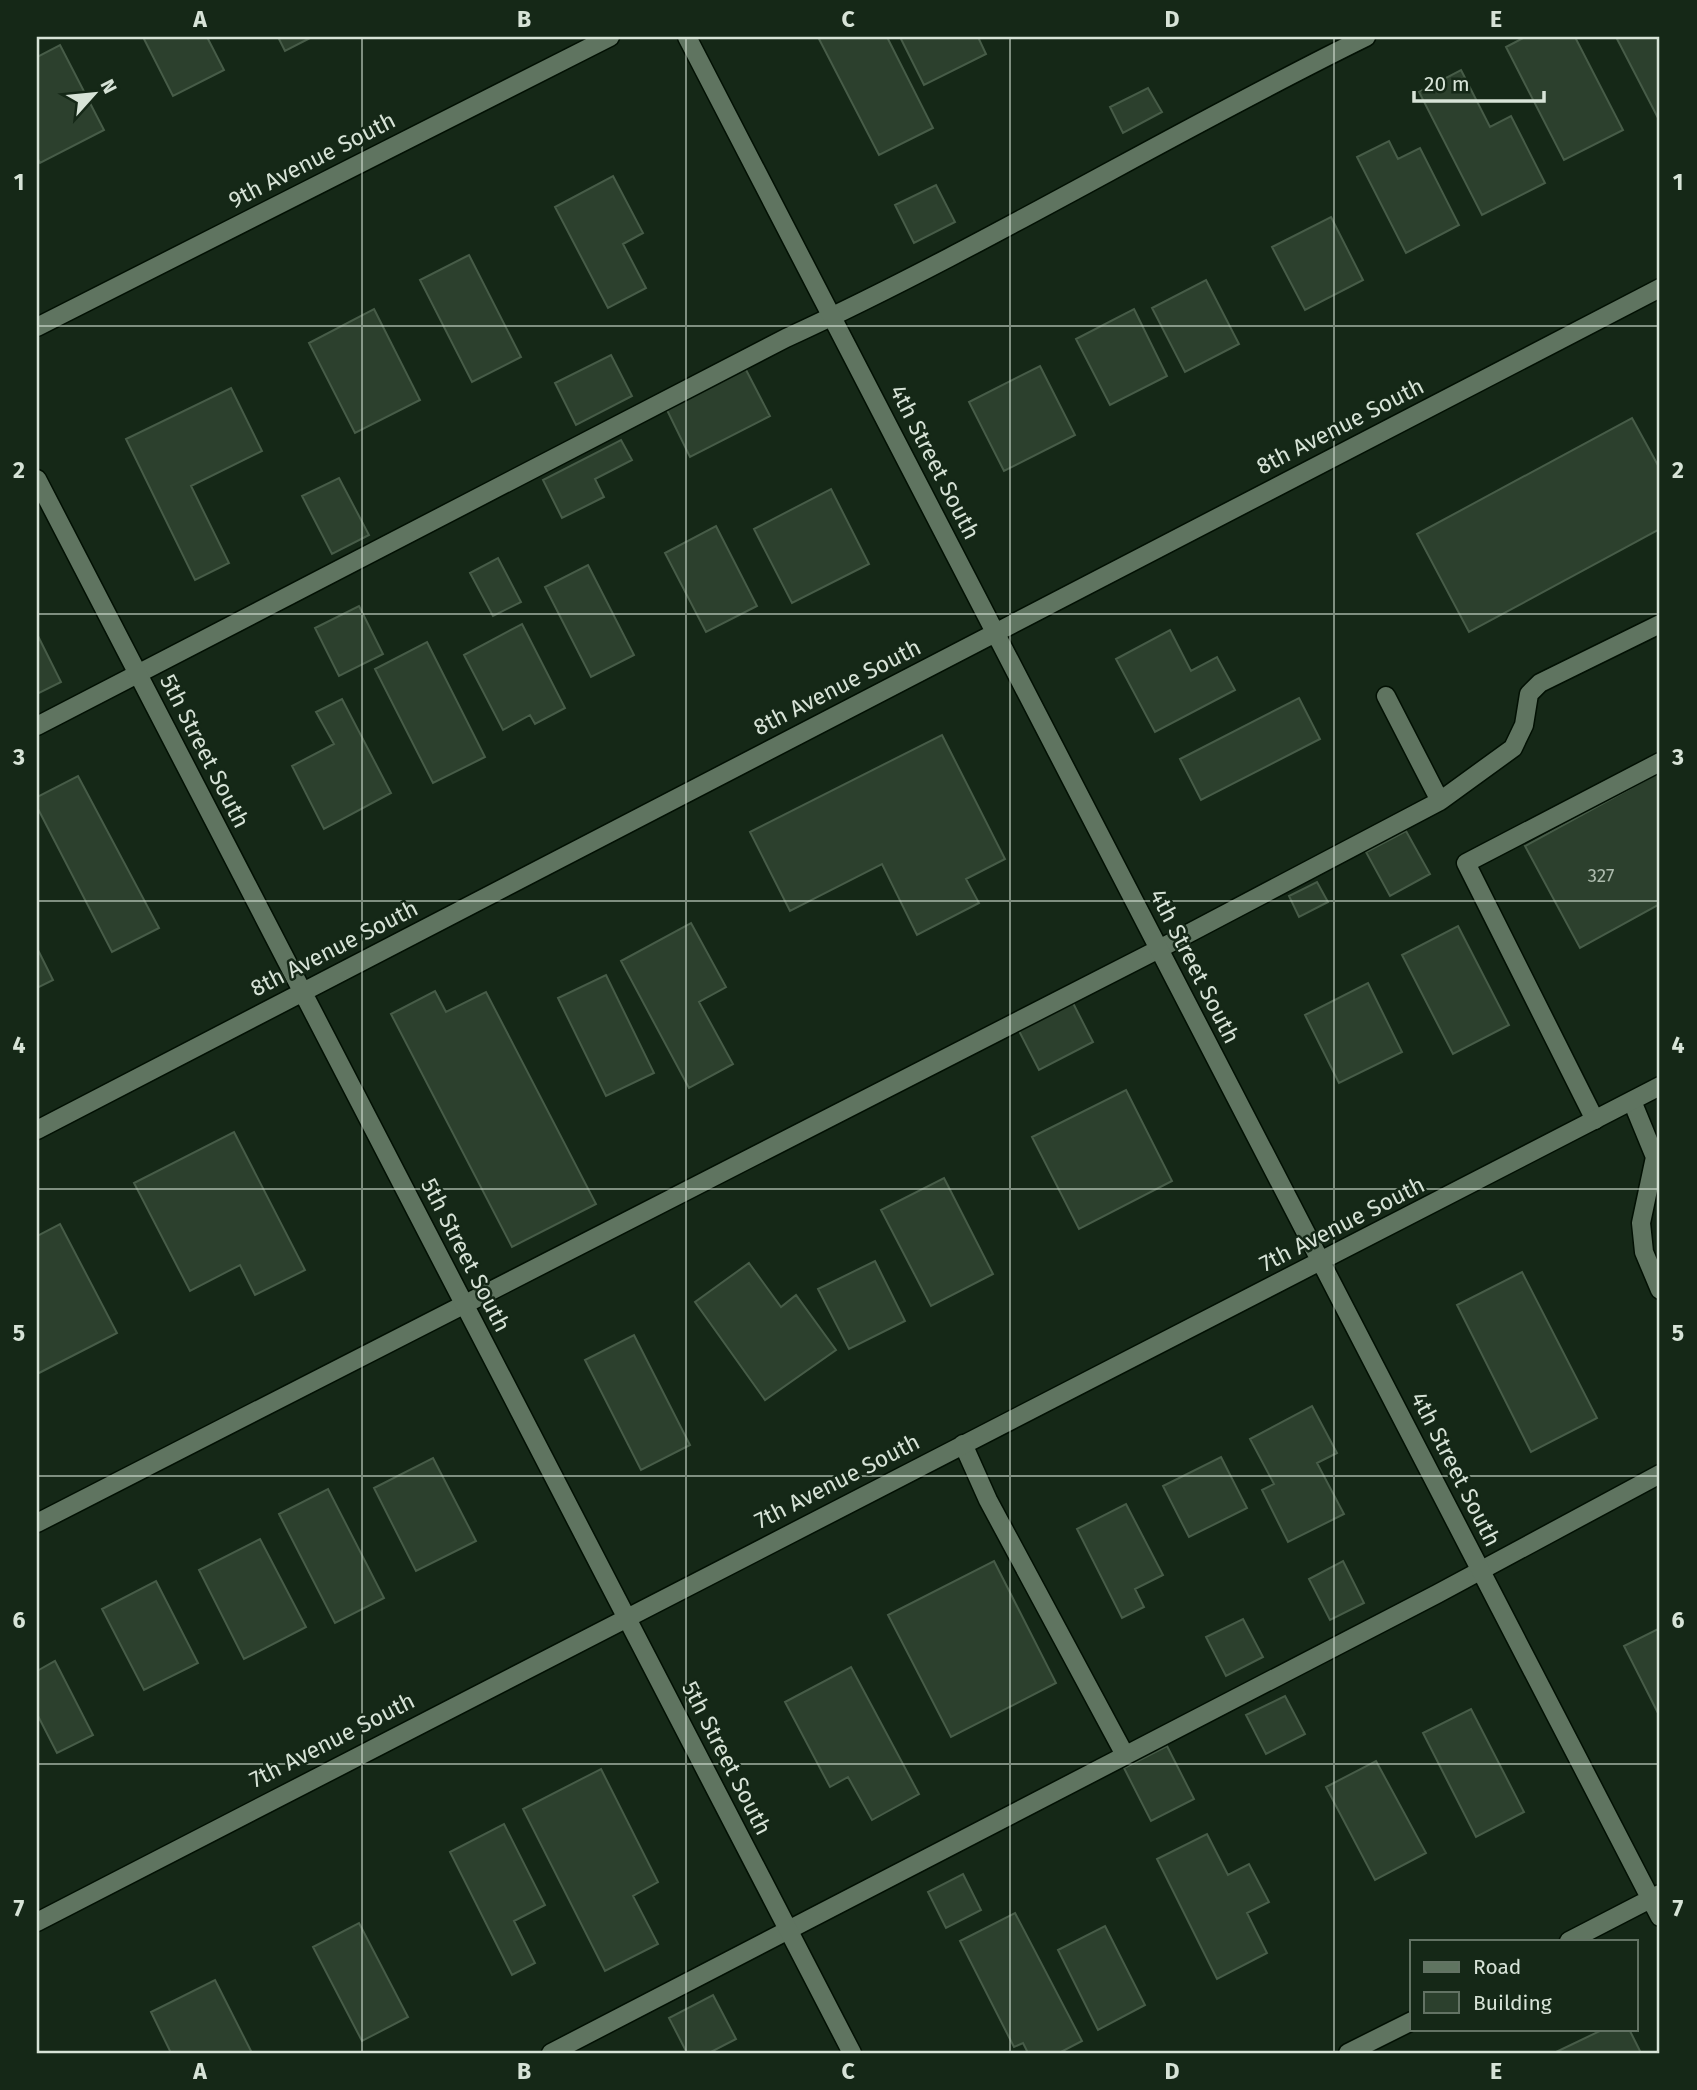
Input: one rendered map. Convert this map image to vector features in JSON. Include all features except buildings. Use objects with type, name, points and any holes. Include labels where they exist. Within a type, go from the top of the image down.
[{"type":"street","name":"9th Avenue South","points":[[37,327],[610,37]]},
{"type":"street","name":"4th Street South","points":[[687,37],[1481,1571],[1656,1897],[1660,1917]]},
{"type":"street","points":[[37,726],[832,317],[880,295],[1290,74],[1366,37]]},
{"type":"street","name":"8th Avenue South","points":[[37,1130],[1660,288]]},
{"type":"street","name":"5th Street South","points":[[37,479],[852,2053]]},
{"type":"street","points":[[37,1522],[1159,949],[1440,801],[1513,748],[1524,725],[1529,694],[1540,683],[1660,624]]},
{"type":"street","points":[[1386,696],[1440,801]]},
{"type":"street","points":[[1595,1120],[1466,863],[1660,762]]},
{"type":"street","name":"7th Avenue South","points":[[37,1922],[626,1616],[1321,1263],[1660,1086]]},
{"type":"street","points":[[1632,1101],[1655,1157],[1641,1223],[1644,1252],[1660,1290]]},
{"type":"street","points":[[963,1444],[988,1500],[1125,1755]]},
{"type":"street","points":[[551,2053],[1481,1571],[1660,1474]]},
{"type":"street","points":[[1571,1940],[1656,1897]]},
{"type":"street","points":[[1348,2053],[1410,2022]]}]
